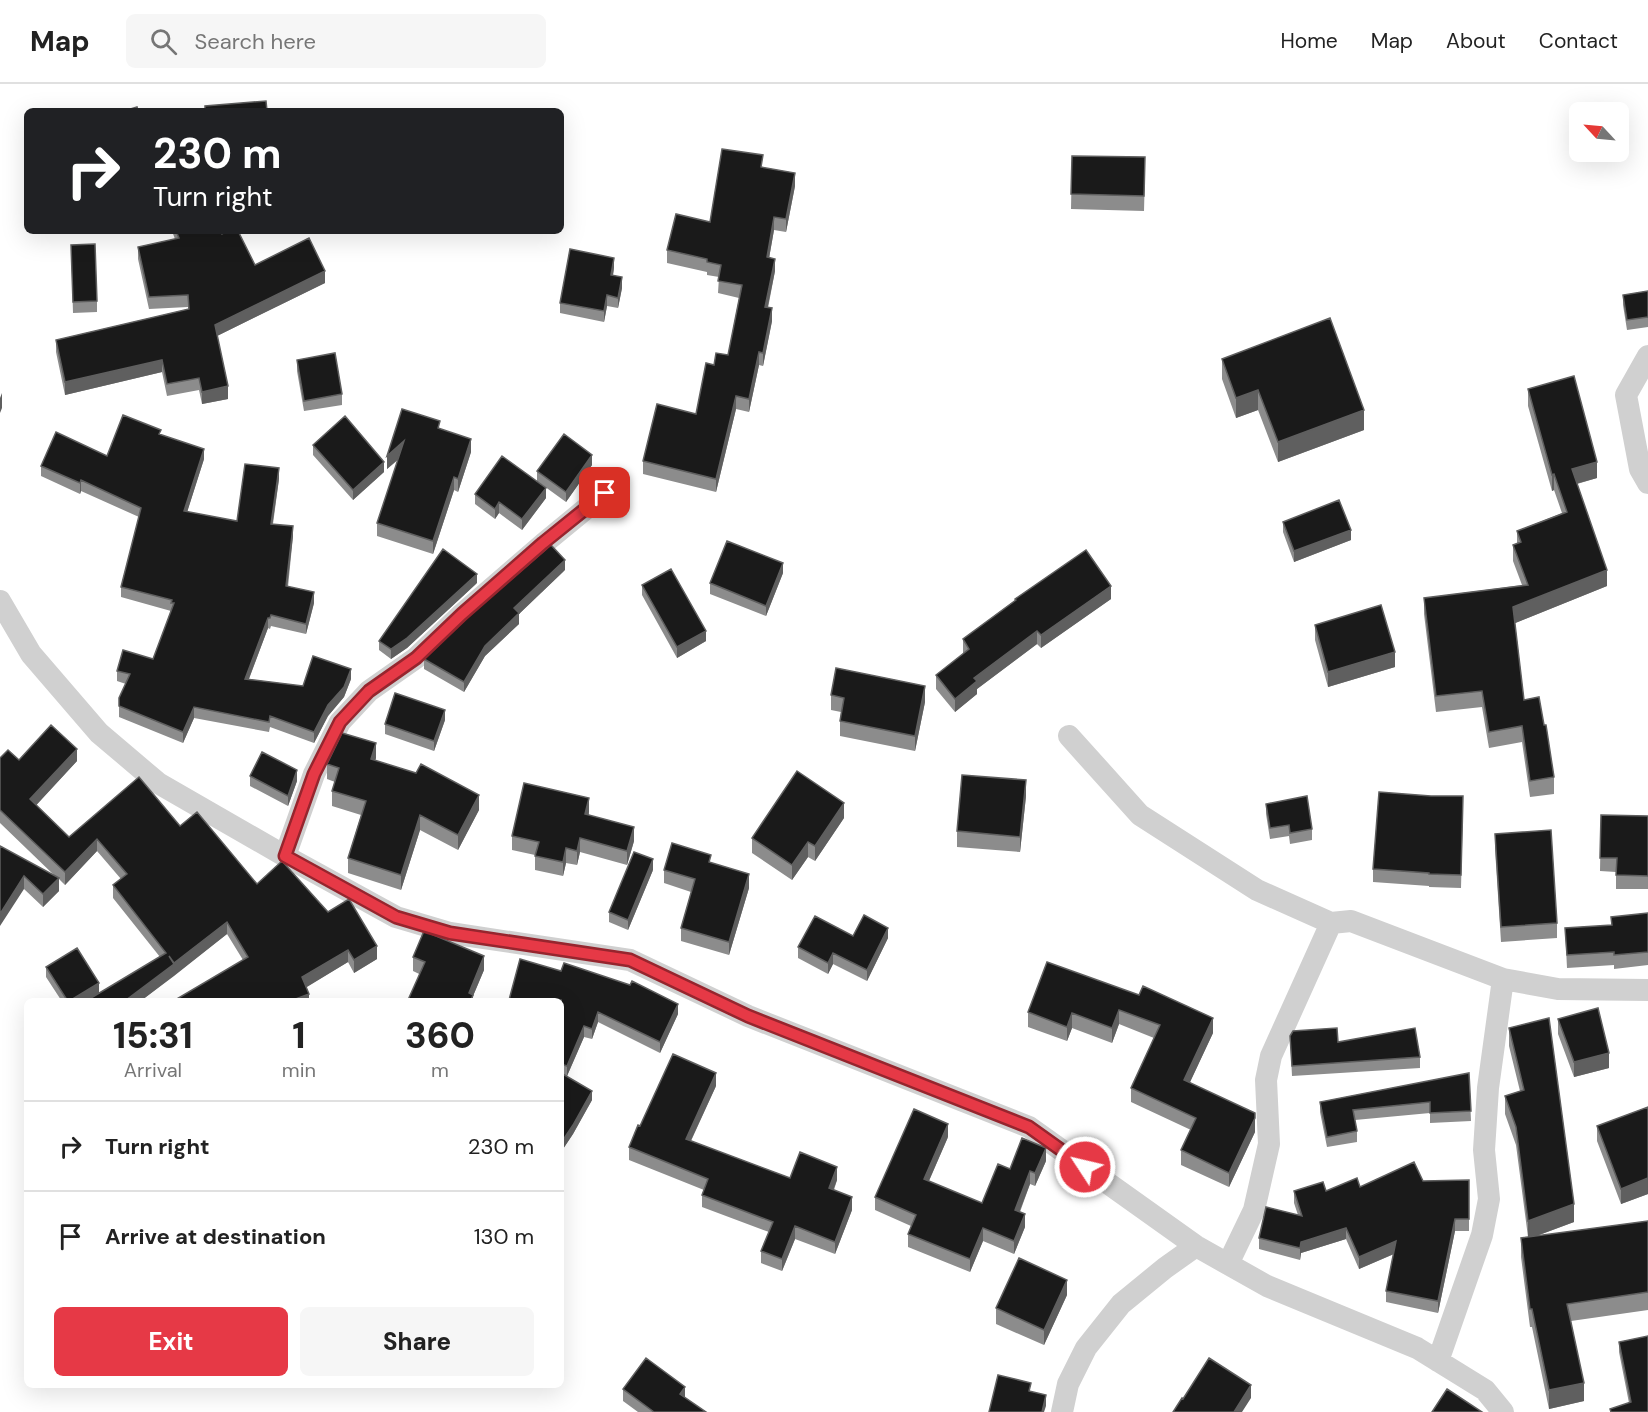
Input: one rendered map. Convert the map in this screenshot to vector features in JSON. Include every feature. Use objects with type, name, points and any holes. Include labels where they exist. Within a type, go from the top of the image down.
[{"type":"street","points":[[1648,356],[1626,395],[1640,469],[1648,483]]},
{"type":"street","points":[[285,856],[314,774],[340,722],[369,691],[416,658],[543,543],[605,493]]},
{"type":"street","points":[[0,602],[31,654],[99,733],[158,783],[396,917],[450,933],[630,960],[748,1016],[1029,1127],[1196,1246],[1267,1286],[1417,1348],[1485,1390],[1503,1412]]},
{"type":"street","points":[[1069,736],[1140,815],[1257,890],[1331,923],[1352,921],[1503,979],[1558,989],[1648,990]]},
{"type":"street","points":[[1228,1264],[1254,1210],[1269,1144],[1266,1080],[1271,1056],[1331,923]]},
{"type":"street","points":[[1438,1361],[1482,1235],[1488,1199],[1484,1150],[1488,1088],[1503,979]]},
{"type":"street","points":[[1062,1412],[1068,1384],[1086,1348],[1121,1304],[1196,1246]]},
{"type":"building","points":[[266,101],[267,108],[205,108],[205,106]]},
{"type":"building","points":[[722,149],[763,155],[761,167],[795,173],[786,219],[774,217],[767,257],[775,259],[765,307],[772,308],[763,353],[759,352],[749,399],[736,396],[716,479],[643,461],[657,404],[696,414],[706,363],[714,365],[716,353],[728,355],[742,285],[718,281],[721,265],[707,262],[707,259],[667,250],[676,214],[710,222]]},
{"type":"building","points":[[1072,156],[1145,157],[1144,196],[1071,194]]},
{"type":"building","points":[[177,234],[240,234],[255,265],[309,238],[325,271],[215,325],[228,386],[202,392],[199,378],[167,384],[162,360],[65,382],[56,340],[189,309],[188,295],[149,297],[138,247],[179,238]]},
{"type":"building","points":[[95,244],[97,301],[73,302],[71,245]]},
{"type":"building","points":[[570,249],[614,258],[611,275],[622,277],[618,298],[607,295],[604,311],[560,303]]},
{"type":"building","points":[[1648,291],[1648,317],[1627,320],[1623,295]]},
{"type":"building","points":[[1330,318],[1364,410],[1278,442],[1258,390],[1236,398],[1222,359]]},
{"type":"building","points":[[335,353],[342,394],[304,401],[297,360]]},
{"type":"building","points":[[1574,376],[1597,462],[1572,469],[1607,570],[1513,607],[1524,700],[1539,697],[1554,777],[1530,781],[1522,726],[1489,732],[1482,691],[1436,696],[1424,598],[1528,585],[1513,545],[1521,542],[1517,531],[1567,512],[1554,474],[1552,475],[1528,389]]},
{"type":"building","points":[[402,409],[440,421],[438,428],[471,439],[458,479],[454,477],[433,541],[377,523],[404,441],[387,456]]},
{"type":"building","points":[[123,415],[161,430],[159,434],[204,449],[184,511],[237,521],[245,464],[279,468],[271,524],[293,526],[286,586],[314,592],[306,624],[271,615],[268,618],[245,679],[303,686],[313,656],[351,669],[344,687],[328,705],[314,732],[270,716],[269,722],[194,707],[183,732],[119,706],[119,698],[130,674],[117,671],[123,650],[153,659],[174,603],[171,603],[172,600],[121,587],[141,508],[81,480],[80,483],[41,466],[56,432],[107,456]]},
{"type":"building","points":[[345,416],[384,462],[353,490],[313,445]]},
{"type":"building","points":[[564,434],[592,455],[566,492],[537,471]]},
{"type":"building","points":[[502,456],[546,488],[522,519],[499,502],[495,509],[475,494]]},
{"type":"building","points":[[1339,500],[1351,530],[1294,551],[1283,522]]},
{"type":"building","points":[[727,541],[783,563],[766,606],[710,583]]},
{"type":"building","points":[[551,545],[565,560],[514,608],[519,613],[485,646],[464,682],[424,659],[471,614]]},
{"type":"building","points":[[443,549],[477,574],[407,638],[391,649],[379,641]]},
{"type":"building","points":[[1086,550],[1111,586],[1041,635],[1037,631],[974,678],[977,681],[955,699],[936,675],[969,649],[963,639],[1015,599]]},
{"type":"building","points":[[671,569],[706,631],[677,647],[642,585]]},
{"type":"building","points":[[1381,605],[1395,652],[1328,672],[1315,625]]},
{"type":"building","points":[[836,668],[925,686],[915,736],[840,721],[844,698],[831,695]]},
{"type":"building","points":[[395,693],[445,710],[434,741],[385,724]]},
{"type":"building","points":[[51,725],[77,749],[30,799],[69,837],[139,777],[180,826],[197,812],[257,884],[282,861],[328,912],[349,899],[377,946],[354,960],[348,950],[302,977],[309,994],[298,998],[178,998],[248,957],[227,922],[174,963],[169,956],[174,964],[129,998],[91,998],[166,953],[113,885],[127,874],[97,839],[65,872],[0,810],[0,758],[8,750],[19,760]]},
{"type":"building","points":[[342,733],[376,743],[371,759],[416,773],[421,764],[479,795],[458,835],[420,815],[401,875],[348,858],[366,801],[332,791],[339,768],[327,764]]},
{"type":"building","points":[[262,752],[297,770],[288,796],[250,776]]},
{"type":"building","points":[[797,771],[844,803],[815,846],[808,842],[792,865],[752,838]]},
{"type":"building","points":[[962,775],[1026,780],[1020,837],[957,831]]},
{"type":"building","points":[[524,783],[589,798],[585,814],[634,827],[627,851],[580,838],[577,851],[566,848],[563,862],[535,856],[539,842],[512,836]]},
{"type":"building","points":[[1379,792],[1463,796],[1461,875],[1373,869]]},
{"type":"building","points":[[1307,796],[1312,829],[1290,833],[1289,825],[1270,828],[1266,804]]},
{"type":"building","points":[[1601,815],[1648,816],[1648,876],[1616,875],[1617,858],[1600,858]]},
{"type":"building","points":[[1551,830],[1557,923],[1501,927],[1495,834]]},
{"type":"building","points":[[672,843],[711,855],[709,862],[749,874],[729,942],[681,928],[695,879],[664,870]]},
{"type":"building","points":[[0,846],[59,878],[43,894],[24,876],[0,914]]},
{"type":"building","points":[[634,852],[653,859],[628,920],[609,912]]},
{"type":"building","points":[[1648,913],[1648,952],[1567,955],[1565,928],[1612,925],[1611,917]]},
{"type":"building","points":[[864,915],[888,928],[867,970],[833,953],[828,963],[798,947],[815,916],[853,936]]},
{"type":"building","points":[[424,931],[484,956],[469,993],[473,995],[472,998],[409,998],[425,962],[413,957]]},
{"type":"building","points":[[77,948],[99,983],[74,998],[66,998],[46,967]]},
{"type":"building","points":[[520,959],[561,971],[564,963],[630,985],[632,981],[678,1004],[660,1042],[598,1012],[592,1029],[584,1026],[567,1066],[564,1065],[564,998],[510,998]]},
{"type":"building","points":[[1047,962],[1139,995],[1143,986],[1213,1018],[1184,1080],[1255,1113],[1255,1118],[1229,1173],[1181,1150],[1196,1118],[1131,1088],[1160,1025],[1119,1010],[1112,1028],[1072,1013],[1067,1027],[1028,1012]]},
{"type":"building","points":[[1598,1008],[1609,1053],[1574,1062],[1558,1019]]},
{"type":"building","points":[[1549,1018],[1574,1204],[1528,1221],[1516,1127],[1505,1096],[1524,1090],[1509,1028]]},
{"type":"building","points":[[1337,1028],[1338,1042],[1415,1028],[1420,1057],[1292,1066],[1290,1036],[1293,1031]]},
{"type":"building","points":[[673,1054],[716,1073],[686,1139],[790,1178],[800,1152],[837,1167],[829,1188],[852,1197],[835,1242],[795,1226],[782,1259],[761,1251],[773,1222],[702,1195],[708,1179],[629,1147]]},
{"type":"building","points":[[1469,1073],[1471,1111],[1430,1113],[1430,1102],[1353,1110],[1357,1131],[1327,1137],[1320,1102]]},
{"type":"building","points":[[564,1075],[592,1091],[564,1138]]},
{"type":"building","points":[[1648,1107],[1648,1178],[1621,1189],[1597,1126]]},
{"type":"building","points":[[914,1109],[948,1124],[924,1179],[982,1203],[998,1164],[1010,1169],[1022,1138],[1046,1148],[1035,1173],[1030,1171],[1015,1210],[1025,1214],[1014,1241],[983,1228],[970,1259],[908,1234],[916,1215],[875,1197]]},
{"type":"building","points":[[1414,1162],[1423,1181],[1469,1180],[1469,1219],[1455,1219],[1438,1301],[1386,1291],[1396,1241],[1359,1257],[1346,1228],[1301,1242],[1300,1248],[1259,1238],[1266,1207],[1302,1216],[1294,1191],[1323,1182],[1326,1191],[1357,1178],[1360,1187]]},
{"type":"building","points":[[1648,1221],[1648,1292],[1567,1304],[1584,1383],[1549,1390],[1532,1309],[1530,1309],[1521,1238]]},
{"type":"building","points":[[1019,1258],[1067,1280],[1044,1330],[996,1308]]},
{"type":"building","points":[[1648,1336],[1648,1412],[1611,1412],[1610,1409],[1631,1402],[1619,1342]]},
{"type":"building","points":[[646,1358],[685,1387],[680,1394],[706,1412],[654,1412],[623,1389]]},
{"type":"building","points":[[1209,1358],[1251,1385],[1234,1412],[1173,1412],[1183,1399]]},
{"type":"building","points":[[998,1375],[1031,1383],[1029,1391],[1046,1395],[1042,1412],[989,1412]]},
{"type":"building","points":[[1447,1389],[1482,1412],[1432,1412]]},
{"type":"route","points":[[605,493],[543,543],[416,658],[369,691],[340,722],[314,774],[285,856],[396,917],[450,933],[630,960],[748,1016],[1029,1127],[1085,1167]]}]
